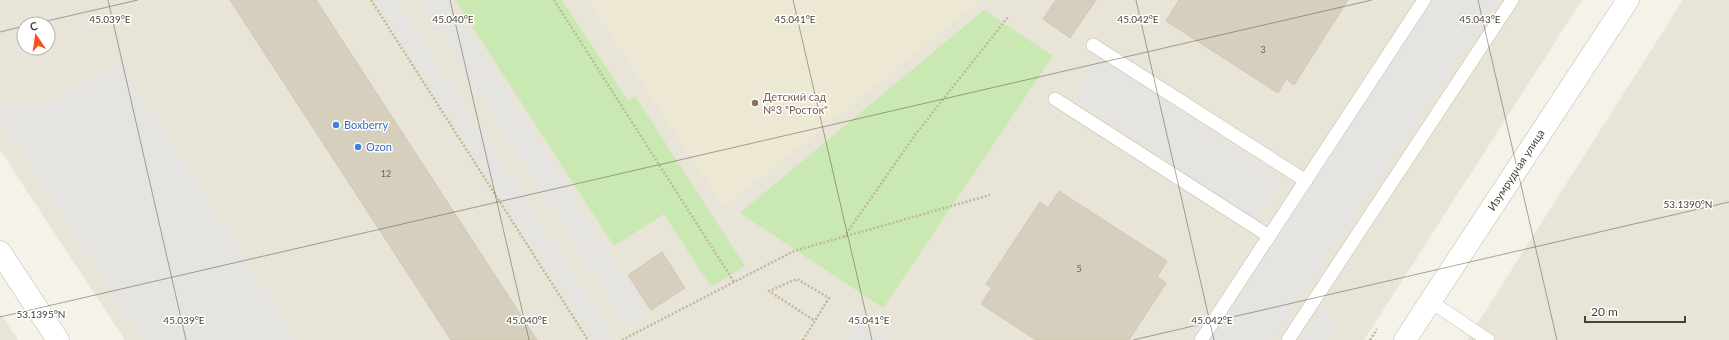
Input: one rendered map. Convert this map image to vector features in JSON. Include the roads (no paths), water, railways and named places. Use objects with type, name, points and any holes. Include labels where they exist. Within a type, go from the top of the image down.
[{"type":"street","name":"Изумрудная улица","points":[[1405,340],[1628,0]]},
{"type":"street","points":[[0,252],[58,340]]},
{"type":"lane","points":[[1201,340],[1424,0]]},
{"type":"lane","points":[[1288,340],[1512,0]]},
{"type":"lane","points":[[1093,45],[1306,181]]},
{"type":"lane","points":[[1055,99],[1269,236]]},
{"type":"lane","points":[[1430,301],[1488,340]]},
{"type":"place","name":"Детский сад №3 \"Росток\"","points":[[755,103]]},
{"type":"place","name":"Boxberry","points":[[336,125]]},
{"type":"place","name":"Ozon","points":[[358,147]]}]
